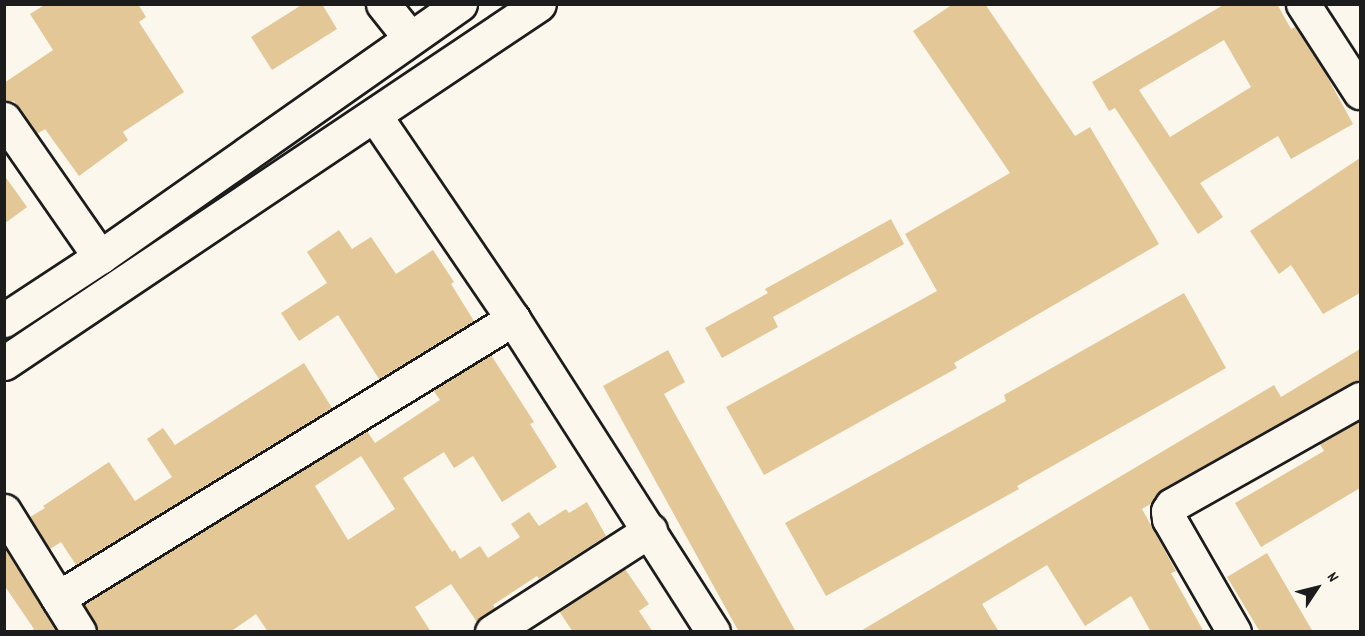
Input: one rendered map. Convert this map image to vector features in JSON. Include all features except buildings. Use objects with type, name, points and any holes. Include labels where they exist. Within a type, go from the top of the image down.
[{"type":"street","points":[[384,4],[410,38]]},
{"type":"street","points":[[4,320],[100,257],[460,4]]},
{"type":"street","points":[[4,363],[539,4]]},
{"type":"street","points":[[1303,4],[1360,92]]},
{"type":"street","points":[[375,116],[513,319],[713,632]]},
{"type":"street","points":[[4,119],[100,257]]},
{"type":"street","points":[[58,598],[513,319]]},
{"type":"street","points":[[1234,632],[1169,519],[1168,511],[1172,505],[1360,399]]},
{"type":"street","points":[[4,511],[79,632]]},
{"type":"street","points":[[492,632],[650,531]]}]
